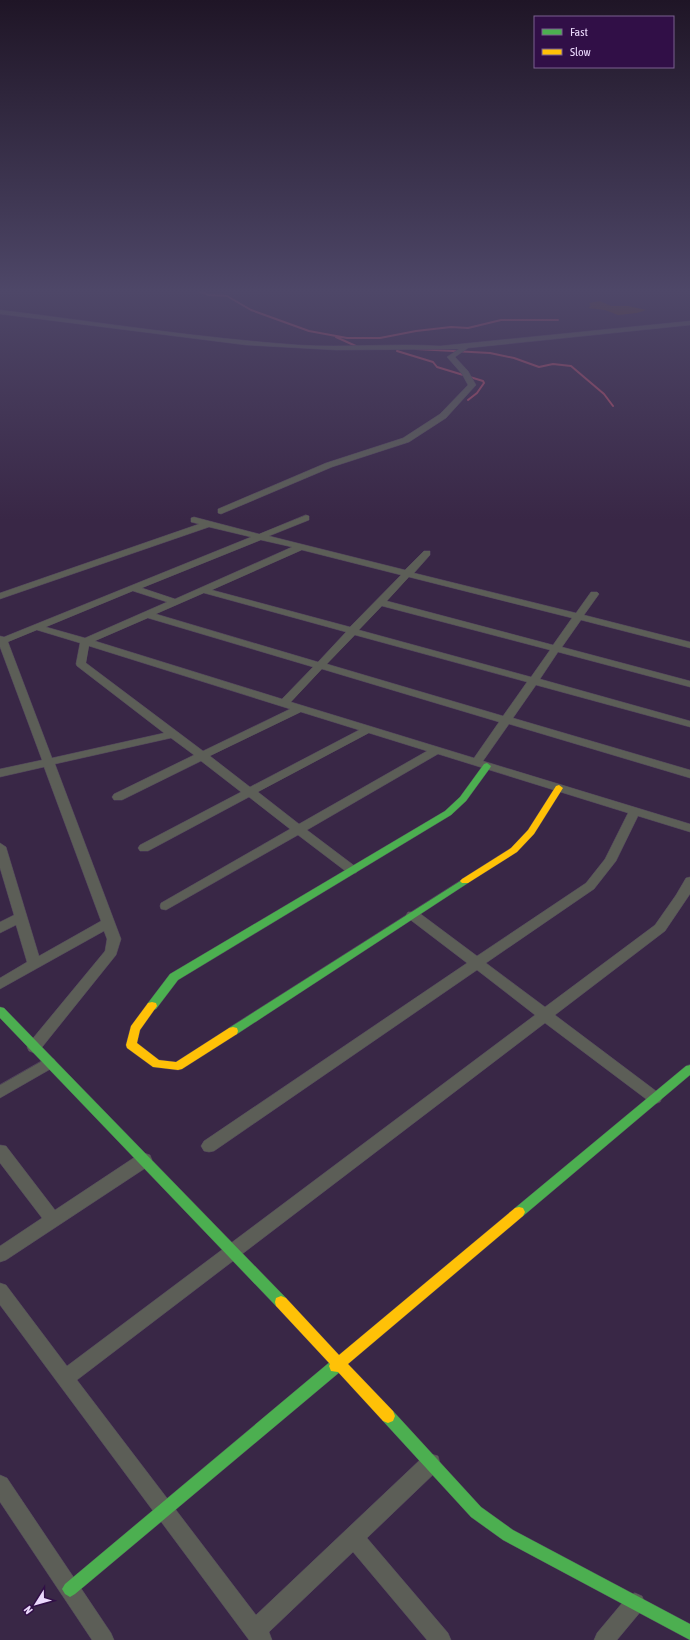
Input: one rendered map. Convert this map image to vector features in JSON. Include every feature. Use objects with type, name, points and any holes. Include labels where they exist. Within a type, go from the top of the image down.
[{"type":"street","points":[[222,511],[329,465],[338,456],[350,450],[379,447],[406,440],[443,416],[456,401],[468,392],[472,385],[471,380],[459,367]]},
{"type":"street","points":[[34,1047],[111,952],[114,939],[1,641],[306,518]]},
{"type":"street","points":[[194,520],[690,645]]},
{"type":"street","points":[[0,596],[208,524]]},
{"type":"street","points":[[86,642],[301,547]]},
{"type":"street","points":[[284,703],[427,553]]},
{"type":"street","points":[[132,588],[176,602]]},
{"type":"street","points":[[203,590],[690,724]]},
{"type":"street","points":[[476,762],[594,594]]},
{"type":"street","points":[[380,602],[690,684]]},
{"type":"street","points":[[148,615],[690,774]]},
{"type":"street","points":[[37,627],[690,828]]},
{"type":"street","points":[[86,642],[81,664],[352,870]]},
{"type":"street","points":[[118,797],[300,708]]},
{"type":"street","points":[[144,848],[368,729]]},
{"type":"street","points":[[0,773],[174,734]]},
{"type":"street","points":[[166,906],[437,750]]},
{"type":"street","points":[[487,766],[463,799],[448,813],[174,977],[136,1028],[131,1045],[157,1064],[178,1066],[514,850],[530,832],[559,788]]},
{"type":"street","points":[[209,1146],[590,886],[610,861],[635,811]]},
{"type":"street","points":[[0,847],[35,965]]},
{"type":"street","points":[[65,1378],[660,928],[682,897],[690,881]]},
{"type":"street","points":[[413,915],[655,1098]]},
{"type":"street","points":[[0,928],[20,917]]},
{"type":"street","points":[[0,984],[108,924]]},
{"type":"street","points":[[0,1011],[340,1363],[476,1512],[508,1535],[690,1632]]},
{"type":"street","points":[[0,1092],[49,1063]]},
{"type":"street","points":[[70,1589],[690,1069]]},
{"type":"street","points":[[0,1151],[53,1220]]},
{"type":"street","points":[[0,1255],[144,1160]]},
{"type":"street","points":[[0,1291],[258,1636],[353,1537],[431,1463]]},
{"type":"street","points":[[0,1485],[104,1640]]},
{"type":"street","points":[[353,1537],[441,1640]]},
{"type":"street","points":[[604,1640],[635,1602]]},
{"type":"waterway","points":[[437,367],[483,381],[484,383],[477,393],[468,400]]},
{"type":"waterway","points":[[572,367],[604,394],[613,406]]},
{"type":"traffic: fast","points":[[152,1006],[174,977],[448,813],[463,799],[487,766]]},
{"type":"traffic: fast","points":[[233,1031],[465,881]]},
{"type":"traffic: fast","points":[[0,1011],[281,1302]]},
{"type":"traffic: fast","points":[[519,1212],[690,1069]]},
{"type":"traffic: fast","points":[[70,1589],[336,1366]]},
{"type":"traffic: fast","points":[[388,1416],[476,1512],[508,1535],[690,1632]]},
{"type":"traffic: slow","points":[[465,881],[514,850],[531,832],[559,788]]},
{"type":"traffic: slow","points":[[152,1006],[135,1029],[131,1045],[157,1064],[178,1066],[233,1031]]},
{"type":"traffic: slow","points":[[336,1366],[519,1212]]},
{"type":"traffic: slow","points":[[281,1302],[388,1416]]}]
